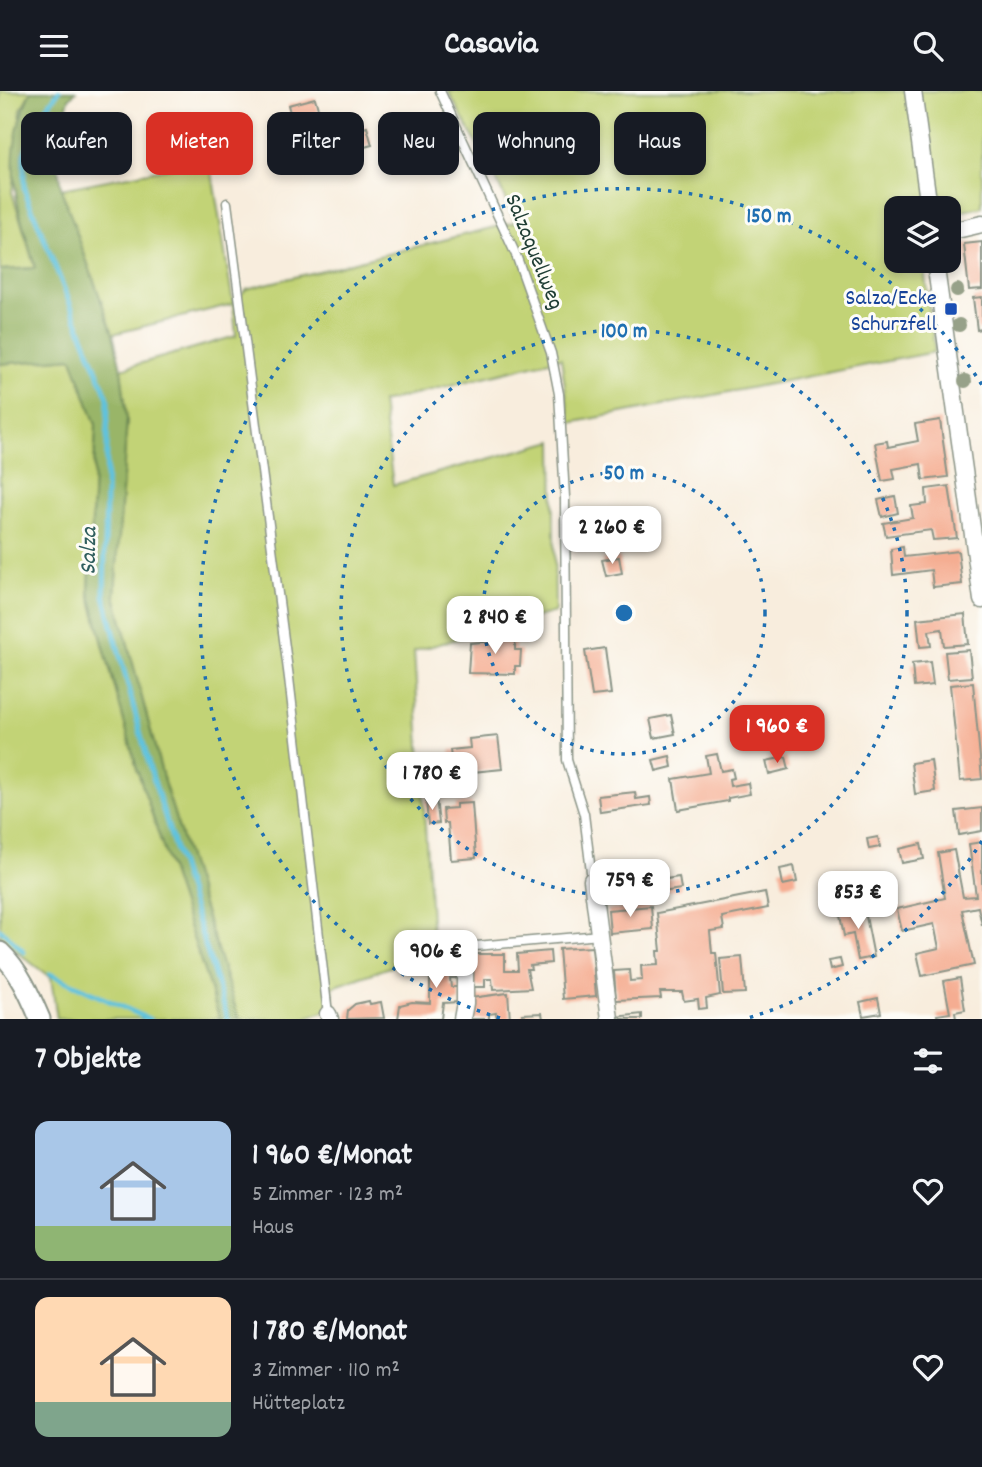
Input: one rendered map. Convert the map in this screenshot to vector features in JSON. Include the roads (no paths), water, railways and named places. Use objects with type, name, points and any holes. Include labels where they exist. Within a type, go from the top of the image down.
[{"type":"street","points":[[913,91],[927,196]]},
{"type":"street","points":[[961,229],[982,223]]},
{"type":"street","points":[[936,273],[982,600]]},
{"type":"street","name":"Salzaquellweg","points":[[592,880],[610,1019]]},
{"type":"street","points":[[462,1019],[465,1003],[465,947]]},
{"type":"street","points":[[0,952],[29,992],[40,1019]]},
{"type":"lane","name":"Salzaquellweg","points":[[440,91],[516,255],[551,353],[559,394],[565,497],[567,760],[584,814],[592,880]]},
{"type":"lane","points":[[227,203],[289,678],[329,1017]]},
{"type":"lane","points":[[465,947],[600,935]]},
{"type":"waterway","name":"Salza","points":[[59,91],[37,121],[24,155],[24,189],[108,398],[104,595],[149,765],[228,1019]]},
{"type":"waterway","points":[[0,929],[24,952]]},
{"type":"waterway","points":[[50,974],[149,1019]]},
{"type":"place","name":"Salza/Ecke Schurzfell","points":[[951,309]]}]
